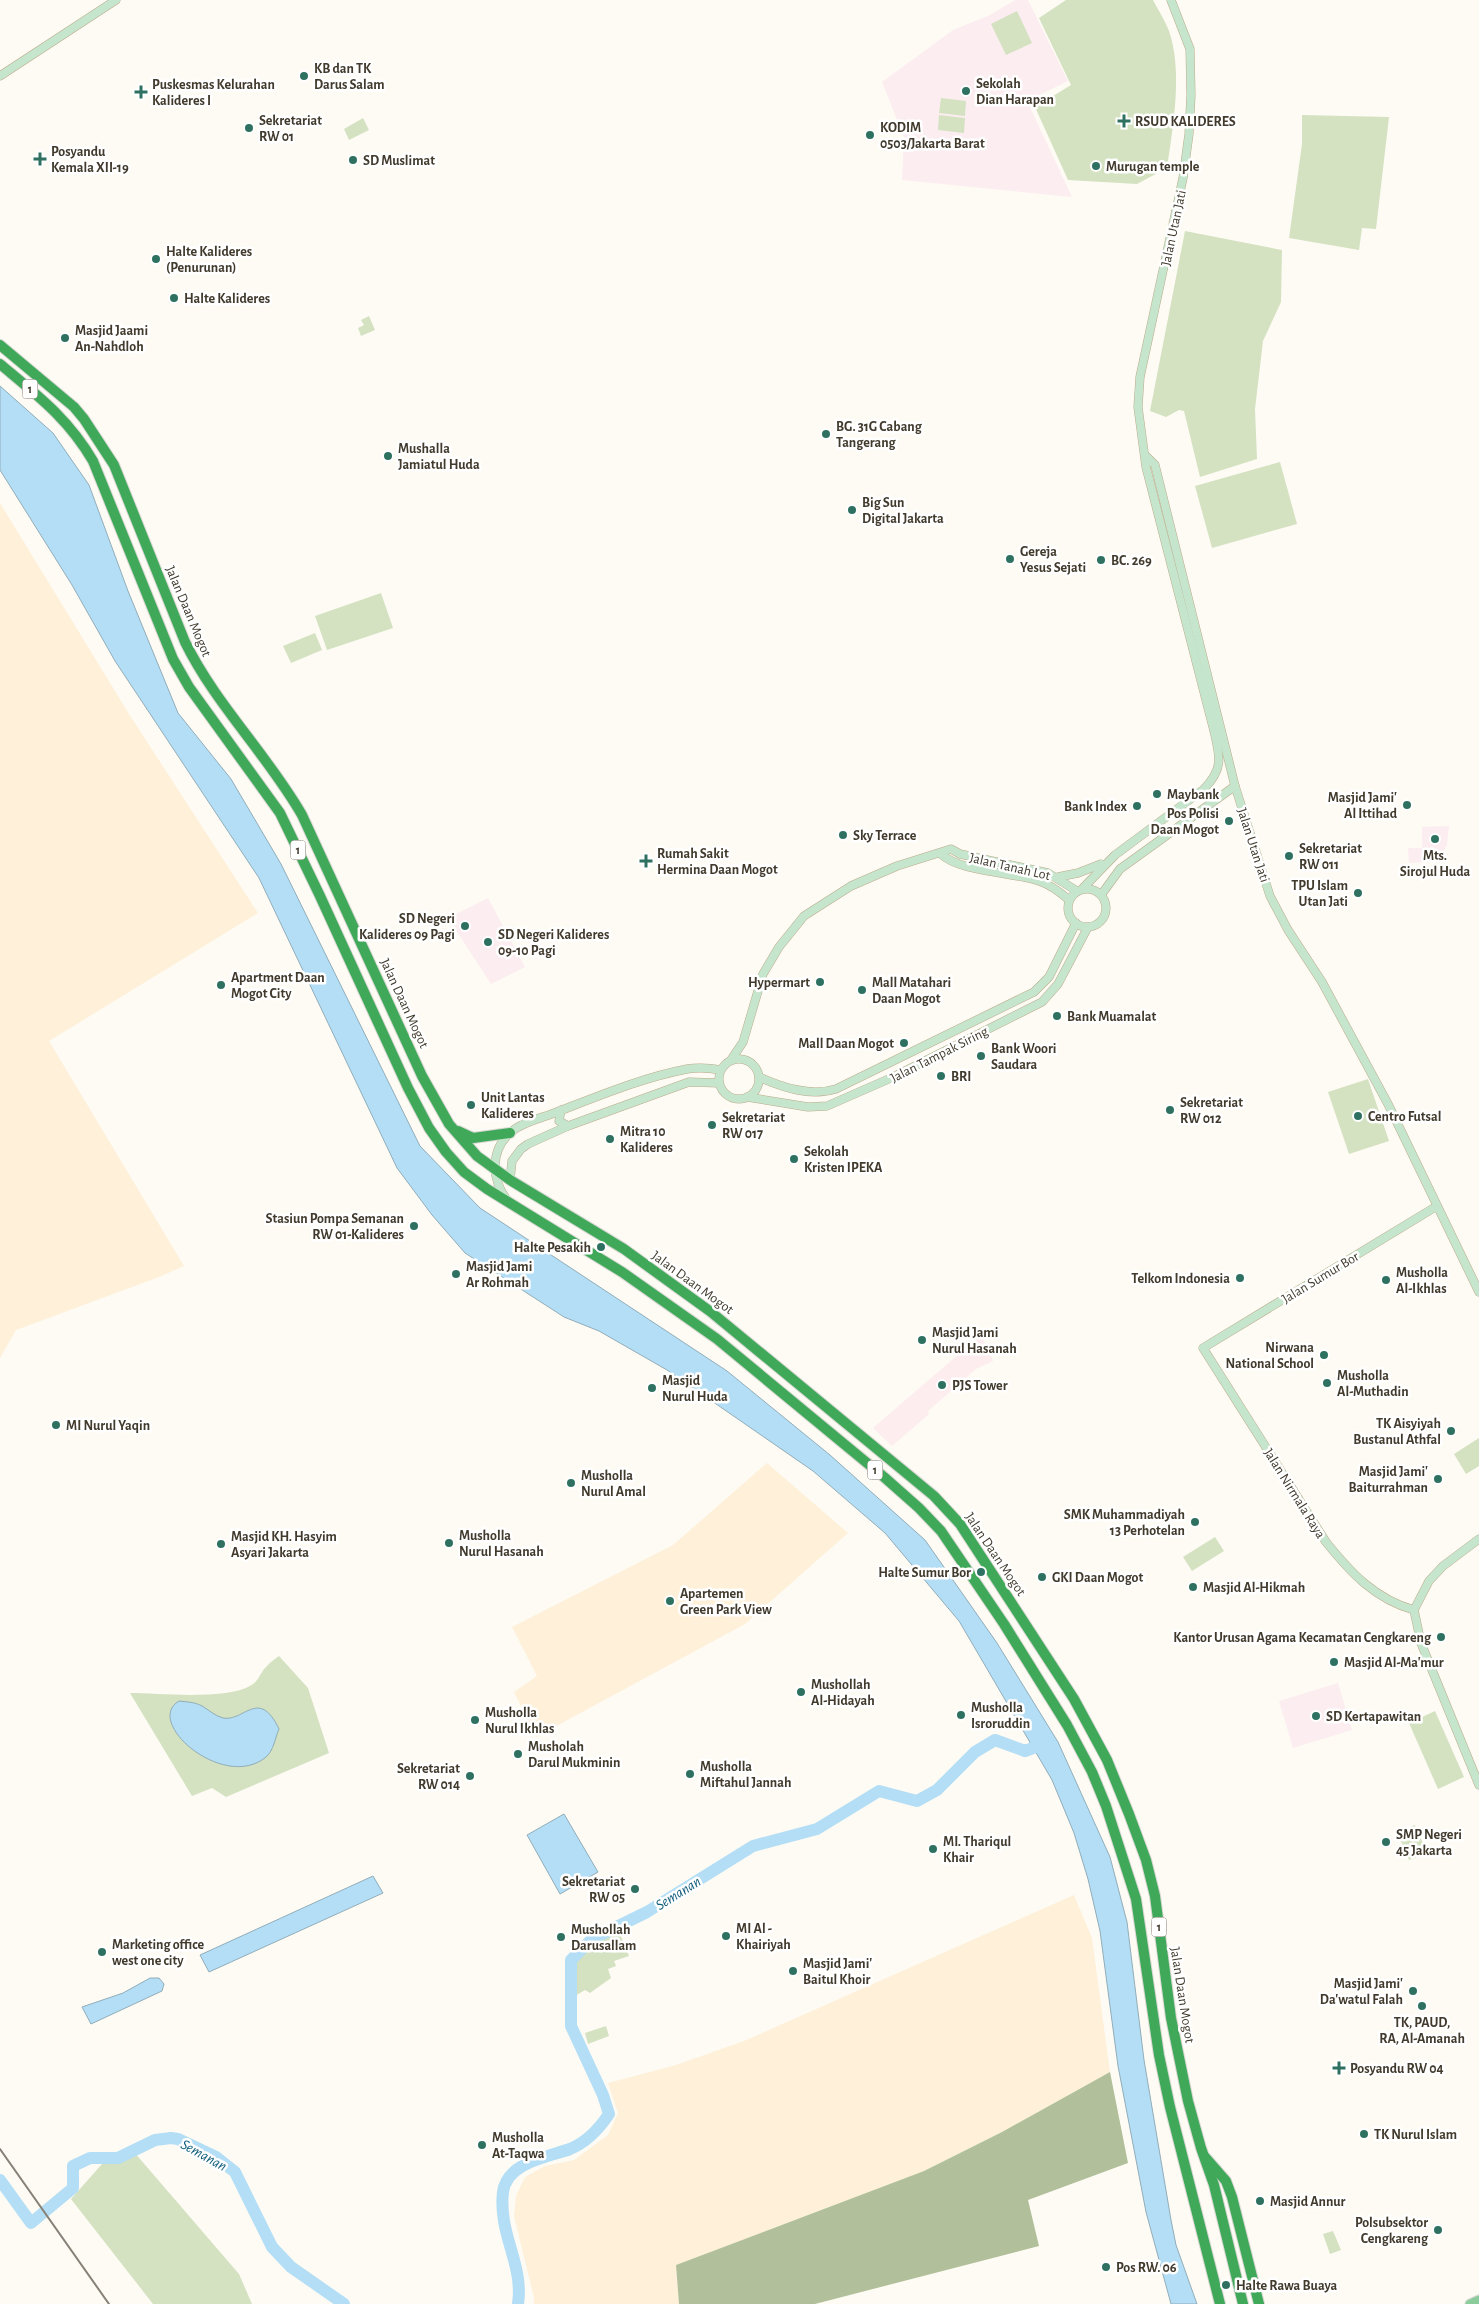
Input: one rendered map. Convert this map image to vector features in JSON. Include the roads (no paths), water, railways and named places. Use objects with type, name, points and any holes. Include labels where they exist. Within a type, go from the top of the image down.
[{"type":"highway","name":"Jalan Daan Mogot","points":[[0,345],[80,416],[114,465],[185,642],[197,665],[295,803],[310,830],[422,1076],[453,1128],[469,1148],[495,1170],[624,1249],[711,1312],[934,1496],[955,1516],[1078,1705],[1110,1769],[1129,1814],[1148,1868],[1155,1896],[1171,2018],[1188,2101],[1214,2185],[1243,2304]]},
{"type":"highway","name":"1","points":[[0,364],[60,415],[81,441],[102,482],[173,659],[188,687],[280,813],[360,981],[408,1088],[438,1141],[470,1177],[660,1297],[717,1339],[898,1490],[941,1531],[1004,1624],[1061,1714],[1092,1772],[1106,1806],[1136,1899],[1159,2055],[1170,2107],[1220,2304]]},
{"type":"highway","points":[[60,415],[80,416],[81,441]]},
{"type":"highway","points":[[360,981],[376,973]]},
{"type":"highway","points":[[365,994],[382,986]]},
{"type":"highway","points":[[453,1128],[473,1138],[510,1133]]},
{"type":"highway","points":[[755,1370],[760,1371],[766,1367],[767,1357]]},
{"type":"highway","points":[[774,1386],[775,1375],[778,1372],[784,1371]]},
{"type":"highway","points":[[1061,1714],[1078,1705]]},
{"type":"highway","points":[[1067,1725],[1084,1715]]},
{"type":"highway","points":[[1203,2154],[1222,2176],[1232,2197],[1259,2304]]},
{"type":"main road","points":[[0,76],[116,0]]},
{"type":"main road","name":"Jalan Utan Jati","points":[[1115,855],[1198,794],[1213,778],[1219,765],[1214,731],[1156,487],[1154,465],[1146,456],[1138,407],[1140,377],[1183,178],[1191,102],[1190,49],[1187,37],[1171,0]]},
{"type":"main road","name":"Jalan Utan Jati","points":[[1156,487],[1235,786],[1262,874],[1278,912],[1322,982],[1388,1104],[1479,1292]]},
{"type":"main road","points":[[1101,895],[1120,869],[1235,786]]},
{"type":"main road","points":[[1225,793],[1234,793],[1239,798]]},
{"type":"main road","name":"Jalan Tanah Lot","points":[[731,1060],[742,1042],[763,974],[779,947],[804,916],[851,886],[897,866],[941,854],[951,849],[960,854],[1043,871],[1058,877],[1080,890]]},
{"type":"main road","name":"Jalan Tanah Lot","points":[[941,854],[948,860],[956,863],[1040,882],[1058,891],[1069,900]]},
{"type":"main road","points":[[1058,877],[1085,871],[1115,855]]},
{"type":"main road","points":[[1080,890],[1090,888],[1101,895],[1106,904],[1104,915],[1098,923],[1088,927],[1076,924],[1069,915],[1069,900],[1115,855]]},
{"type":"main road","name":"Jalan Tampak Siring","points":[[759,1077],[779,1086],[825,1092],[836,1089],[943,1038],[1040,988],[1052,973],[1076,924]]},
{"type":"main road","name":"Jalan Tampak Siring","points":[[747,1097],[808,1107],[827,1106],[891,1078],[1046,999],[1058,984],[1088,927]]},
{"type":"main road","name":"Jalan Tanah Lot","points":[[742,1042],[746,1060]]},
{"type":"main road","points":[[731,1060],[746,1060],[755,1067],[759,1077],[756,1089],[747,1097],[733,1098],[726,1094],[719,1083],[721,1070],[731,1060]]},
{"type":"main road","points":[[510,1203],[499,1188],[495,1170],[496,1155],[510,1133],[521,1126],[642,1081],[686,1069],[701,1067],[721,1070]]},
{"type":"main road","points":[[510,1180],[512,1161],[521,1149],[568,1126],[689,1082],[719,1083]]},
{"type":"main road","points":[[561,1110],[559,1121],[568,1126]]},
{"type":"main road","name":"Jalan Sumur Bor","points":[[1203,1348],[1424,1214],[1435,1202]]},
{"type":"main road","points":[[1424,1214],[1432,1211],[1443,1218]]},
{"type":"main road","name":"Jalan Nirmala Raya","points":[[1203,1348],[1326,1542],[1348,1571],[1374,1593],[1414,1610]]},
{"type":"main road","points":[[1479,1539],[1451,1559],[1433,1576],[1421,1593],[1414,1610],[1420,1643],[1479,1785]]},
{"type":"main road","points":[[1470,2304],[1479,2300]]},
{"type":"water","points":[[0,386],[53,433],[89,485],[128,591],[178,713],[231,779],[281,864],[420,1146],[480,1208],[727,1371],[830,1455],[925,1540],[997,1643],[1058,1742],[1110,1857],[1127,1922],[1144,2060],[1171,2220],[1176,2245],[1197,2304],[1171,2304],[1146,2212],[1118,2066],[1100,1931],[1088,1879],[1074,1833],[1052,1780],[959,1621],[885,1533],[813,1471],[667,1370],[599,1331],[564,1317],[465,1253],[432,1215],[397,1168],[259,878],[115,661],[72,585],[0,470]]},
{"type":"water","points":[[179,1701],[199,1705],[223,1718],[231,1718],[251,1709],[265,1710],[279,1729],[271,1751],[266,1757],[249,1766],[230,1766],[211,1760],[193,1750],[180,1737],[172,1724],[171,1711]]},
{"type":"water","points":[[564,1814],[598,1872],[560,1894],[527,1835]]},
{"type":"water","points":[[373,1876],[383,1893],[209,1972],[200,1955]]},
{"type":"water","points":[[150,1978],[159,1978],[164,1984],[162,1991],[91,2024],[82,2007],[123,1993]]},
{"type":"waterway","name":"Semanan","points":[[518,2304],[519,2289],[515,2262],[507,2235],[502,2207],[506,2182],[520,2167],[582,2143],[597,2130],[609,2114],[603,2095],[571,2026],[571,1960],[592,1939],[647,1912],[753,1846],[817,1829],[879,1791],[917,1801],[937,1790],[975,1752],[995,1740],[1025,1751],[1044,1744]]},
{"type":"waterway","name":"Semanan","points":[[0,2180],[31,2223],[73,2188],[73,2166],[90,2158],[118,2158],[155,2140],[178,2139],[216,2157],[235,2172],[272,2247],[291,2267],[344,2304]]},
{"type":"railway","points":[[0,2149],[109,2304]]},
{"type":"place","name":"KB dan TK Darus Salam","points":[[304,76]]},
{"type":"place","name":"Sekolah Dian Harapan","points":[[966,91]]},
{"type":"place","name":"Puskesmas Kelurahan Kalideres I","points":[[141,92]]},
{"type":"place","name":"RSUD KALIDERES","points":[[1124,121]]},
{"type":"place","name":"Sekretariat RW 01","points":[[249,128]]},
{"type":"place","name":"KODIM 0503/Jakarta Barat","points":[[870,135]]},
{"type":"place","name":"Posyandu Kemala XII-19","points":[[40,159]]},
{"type":"place","name":"SD Muslimat","points":[[353,160]]},
{"type":"place","name":"Murugan temple","points":[[1096,166]]},
{"type":"place","name":"Halte Kalideres (Penurunan)","points":[[156,259]]},
{"type":"place","name":"Halte Kalideres","points":[[174,298]]},
{"type":"place","name":"Masjid Jaami An-Nahdloh","points":[[65,338]]},
{"type":"place","name":"BG. 31G Cabang Tangerang","points":[[826,434]]},
{"type":"place","name":"Mushalla Jamiatul Huda","points":[[388,456]]},
{"type":"place","name":"Big Sun Digital Jakarta","points":[[852,510]]},
{"type":"place","name":"Gereja Yesus Sejati","points":[[1010,559]]},
{"type":"place","name":"BC. 269","points":[[1101,560]]},
{"type":"place","name":"Maybank","points":[[1157,794]]},
{"type":"place","name":"Masjid Jami' Al Ittihad","points":[[1407,805]]},
{"type":"place","name":"Bank Index","points":[[1137,806]]},
{"type":"place","name":"Pos Polisi Daan Mogot","points":[[1229,821]]},
{"type":"place","name":"Sky Terrace","points":[[843,835]]},
{"type":"place","name":"Mts. Sirojul Huda","points":[[1435,839]]},
{"type":"place","name":"Sekretariat RW 011","points":[[1289,856]]},
{"type":"place","name":"Rumah Sakit Hermina Daan Mogot","points":[[646,861]]},
{"type":"place","name":"TPU Islam Utan Jati","points":[[1358,893]]},
{"type":"place","name":"SD Negeri Kalideres 09 Pagi","points":[[465,926]]},
{"type":"place","name":"SD Negeri Kalideres 09-10 Pagi","points":[[488,942]]},
{"type":"place","name":"Hypermart","points":[[820,982]]},
{"type":"place","name":"Apartment Daan Mogot City","points":[[221,985]]},
{"type":"place","name":"Mall Matahari Daan Mogot","points":[[862,990]]},
{"type":"place","name":"Bank Muamalat","points":[[1057,1016]]},
{"type":"place","name":"Mall Daan Mogot","points":[[904,1043]]},
{"type":"place","name":"Bank Woori Saudara","points":[[981,1056]]},
{"type":"place","name":"BRI","points":[[941,1076]]},
{"type":"place","name":"Unit Lantas Kalideres","points":[[471,1105]]},
{"type":"place","name":"Sekretariat RW 012","points":[[1170,1110]]},
{"type":"place","name":"Centro Futsal","points":[[1358,1116]]},
{"type":"place","name":"Sekretariat RW 017","points":[[712,1125]]},
{"type":"place","name":"Mitra 10 Kalideres","points":[[610,1139]]},
{"type":"place","name":"Sekolah Kristen IPEKA","points":[[794,1159]]},
{"type":"place","name":"Stasiun Pompa Semanan RW 01-Kalideres","points":[[414,1226]]},
{"type":"place","name":"Halte Pesakih","points":[[601,1247]]},
{"type":"place","name":"Masjid Jami Ar Rohmah","points":[[456,1274]]},
{"type":"place","name":"Telkom Indonesia","points":[[1240,1278]]},
{"type":"place","name":"Musholla Al-Ikhlas","points":[[1386,1280]]},
{"type":"place","name":"Masjid Jami Nurul Hasanah","points":[[922,1340]]},
{"type":"place","name":"Nirwana National School","points":[[1324,1355]]},
{"type":"place","name":"Musholla Al-Muthadin","points":[[1327,1383]]},
{"type":"place","name":"PJS Tower","points":[[942,1385]]},
{"type":"place","name":"Masjid Nurul Huda","points":[[652,1388]]},
{"type":"place","name":"MI Nurul Yaqin","points":[[56,1425]]},
{"type":"place","name":"TK Aisyiyah Bustanul Athfal","points":[[1451,1431]]},
{"type":"place","name":"Masjid Jami' Baiturrahman","points":[[1438,1479]]},
{"type":"place","name":"Musholla Nurul Amal","points":[[571,1483]]},
{"type":"place","name":"SMK Muhammadiyah 13 Perhotelan","points":[[1195,1522]]},
{"type":"place","name":"Musholla Nurul Hasanah","points":[[449,1543]]},
{"type":"place","name":"Masjid KH. Hasyim Asyari Jakarta","points":[[221,1544]]},
{"type":"place","name":"Halte Sumur Bor","points":[[981,1572]]},
{"type":"place","name":"GKI Daan Mogot","points":[[1042,1577]]},
{"type":"place","name":"Masjid Al-Hikmah","points":[[1193,1587]]},
{"type":"place","name":"Apartemen Green Park View","points":[[670,1601]]},
{"type":"place","name":"Kantor Urusan Agama Kecamatan Cengkareng","points":[[1441,1637]]},
{"type":"place","name":"Masjid Al-Ma'mur","points":[[1334,1662]]},
{"type":"place","name":"Mushollah Al-Hidayah","points":[[801,1692]]},
{"type":"place","name":"Musholla Isroruddin","points":[[961,1715]]},
{"type":"place","name":"SD Kertapawitan","points":[[1316,1716]]},
{"type":"place","name":"Musholla Nurul Ikhlas","points":[[475,1720]]},
{"type":"place","name":"Musholah Darul Mukminin","points":[[518,1754]]},
{"type":"place","name":"Musholla Miftahul Jannah","points":[[690,1774]]},
{"type":"place","name":"Sekretariat RW 014","points":[[470,1776]]},
{"type":"place","name":"SMP Negeri 45 Jakarta","points":[[1386,1842]]},
{"type":"place","name":"MI. Thariqul Khair","points":[[933,1849]]},
{"type":"place","name":"Sekretariat RW 05","points":[[635,1889]]},
{"type":"place","name":"MI Al - Khairiyah","points":[[726,1936]]},
{"type":"place","name":"Mushollah Darusallam","points":[[561,1937]]},
{"type":"place","name":"Marketing office west one city","points":[[102,1952]]},
{"type":"place","name":"Masjid Jami' Baitul Khoir","points":[[793,1971]]},
{"type":"place","name":"Masjid Jami' Da'watul Falah","points":[[1413,1991]]},
{"type":"place","name":"TK, PAUD, RA, Al-Amanah","points":[[1422,2006]]},
{"type":"place","name":"Posyandu RW 04","points":[[1339,2068]]},
{"type":"place","name":"TK Nurul Islam","points":[[1364,2134]]},
{"type":"place","name":"Musholla At-Taqwa","points":[[482,2145]]},
{"type":"place","name":"Masjid Annur","points":[[1260,2201]]},
{"type":"place","name":"Polsubsektor Cengkareng","points":[[1438,2230]]},
{"type":"place","name":"Pos RW. 06","points":[[1106,2267]]},
{"type":"place","name":"Halte Rawa Buaya","points":[[1226,2285]]}]
